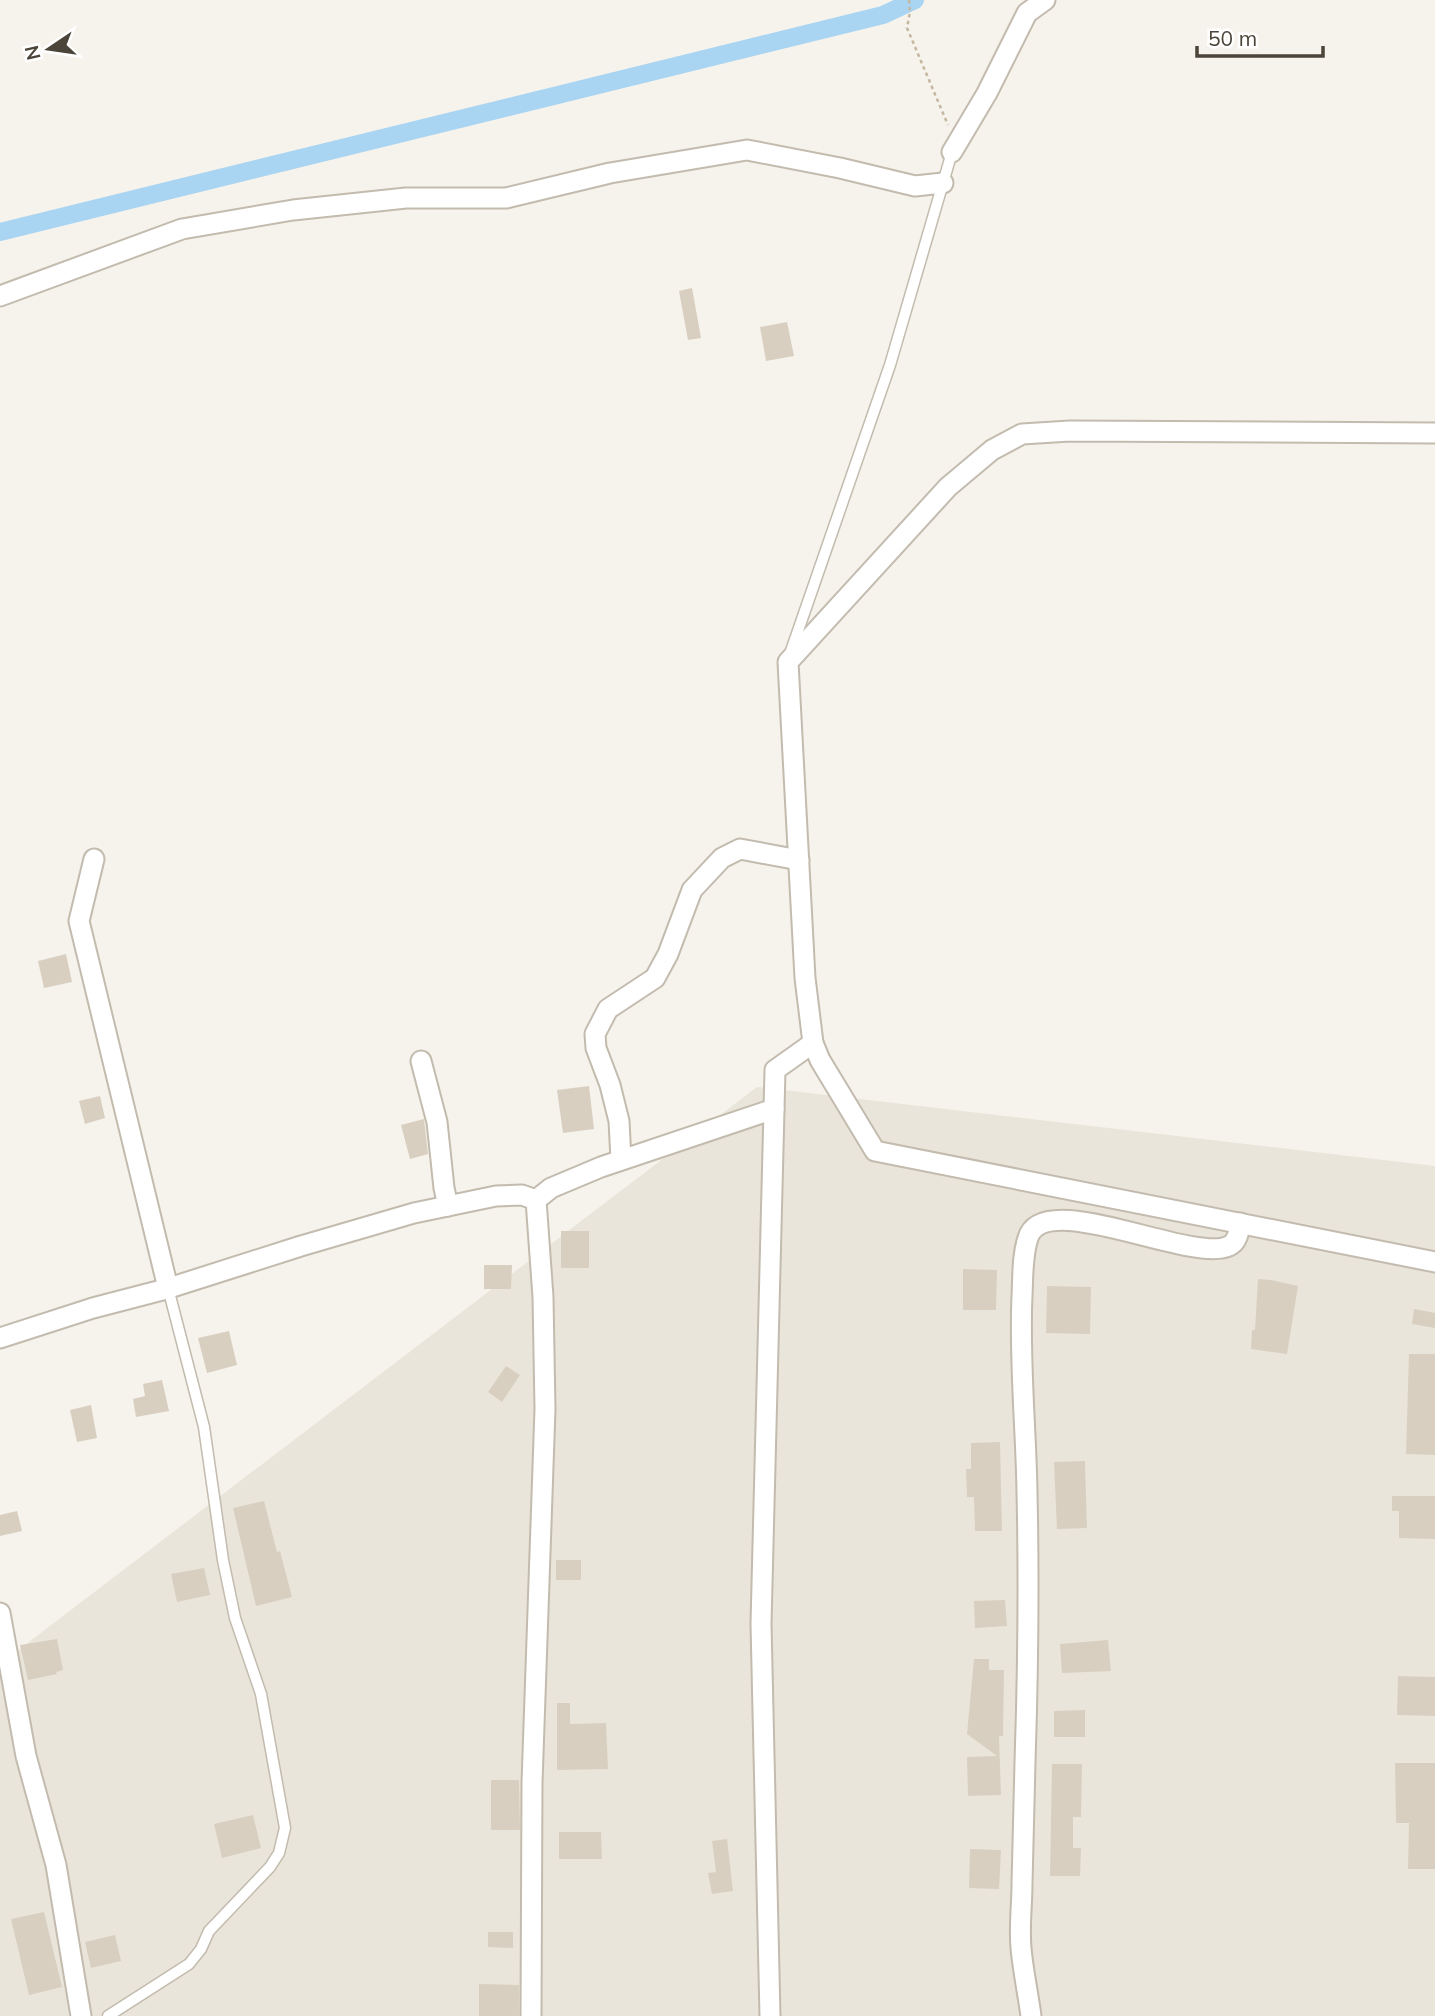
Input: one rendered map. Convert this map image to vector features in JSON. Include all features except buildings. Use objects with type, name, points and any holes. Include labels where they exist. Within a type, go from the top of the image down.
[{"type":"street","points":[[952,152],[987,93],[1027,13],[1045,0]]},
{"type":"street","points":[[0,296],[182,229],[293,210],[406,198],[506,198],[610,173],[747,150],[915,186],[943,183]]},
{"type":"street","points":[[1435,433],[1070,430],[1022,434],[992,450],[948,487],[788,662],[805,978],[813,1043],[820,1060],[875,1151],[1435,1262]]},
{"type":"street","points":[[621,1160],[619,1121],[610,1085],[596,1048],[595,1034],[608,1009],[654,978],[668,954],[692,890],[722,858],[740,849],[799,860]]},
{"type":"street","points":[[94,859],[79,922],[169,1288]]},
{"type":"street","points":[[770,2016],[761,1624],[775,1070],[813,1043]]},
{"type":"street","points":[[421,1061],[437,1122],[443,1188],[449,1206]]},
{"type":"street","points":[[536,1200],[551,1188],[621,1160],[774,1109]]},
{"type":"street","points":[[0,1338],[414,1213],[496,1196],[522,1195],[536,1200]]},
{"type":"street","points":[[531,2016],[531,1783],[545,1409],[543,1297],[536,1200]]},
{"type":"street","points":[[1031,2016],[1021,1946],[1027,1520],[1021,1318],[1028,1234],[1039,1224],[1055,1220],[1079,1221],[1183,1246],[1218,1248],[1230,1246],[1238,1237],[1240,1223]]},
{"type":"street","points":[[0,1613],[26,1756],[56,1865],[81,2016]]},
{"type":"lane","points":[[788,662],[890,365],[952,152]]},
{"type":"lane","points":[[108,2016],[189,1964],[201,1949],[209,1931],[270,1867],[279,1853],[285,1828],[261,1694],[235,1618],[223,1560],[204,1427],[169,1288]]},
{"type":"path","points":[[909,0],[907,28],[951,132],[952,152]]},
{"type":"shaded area","points":[[757,1087],[1435,1166],[1435,2016],[0,2016],[0,1664]]},
{"type":"waterway","points":[[0,232],[883,15],[915,0]]}]
